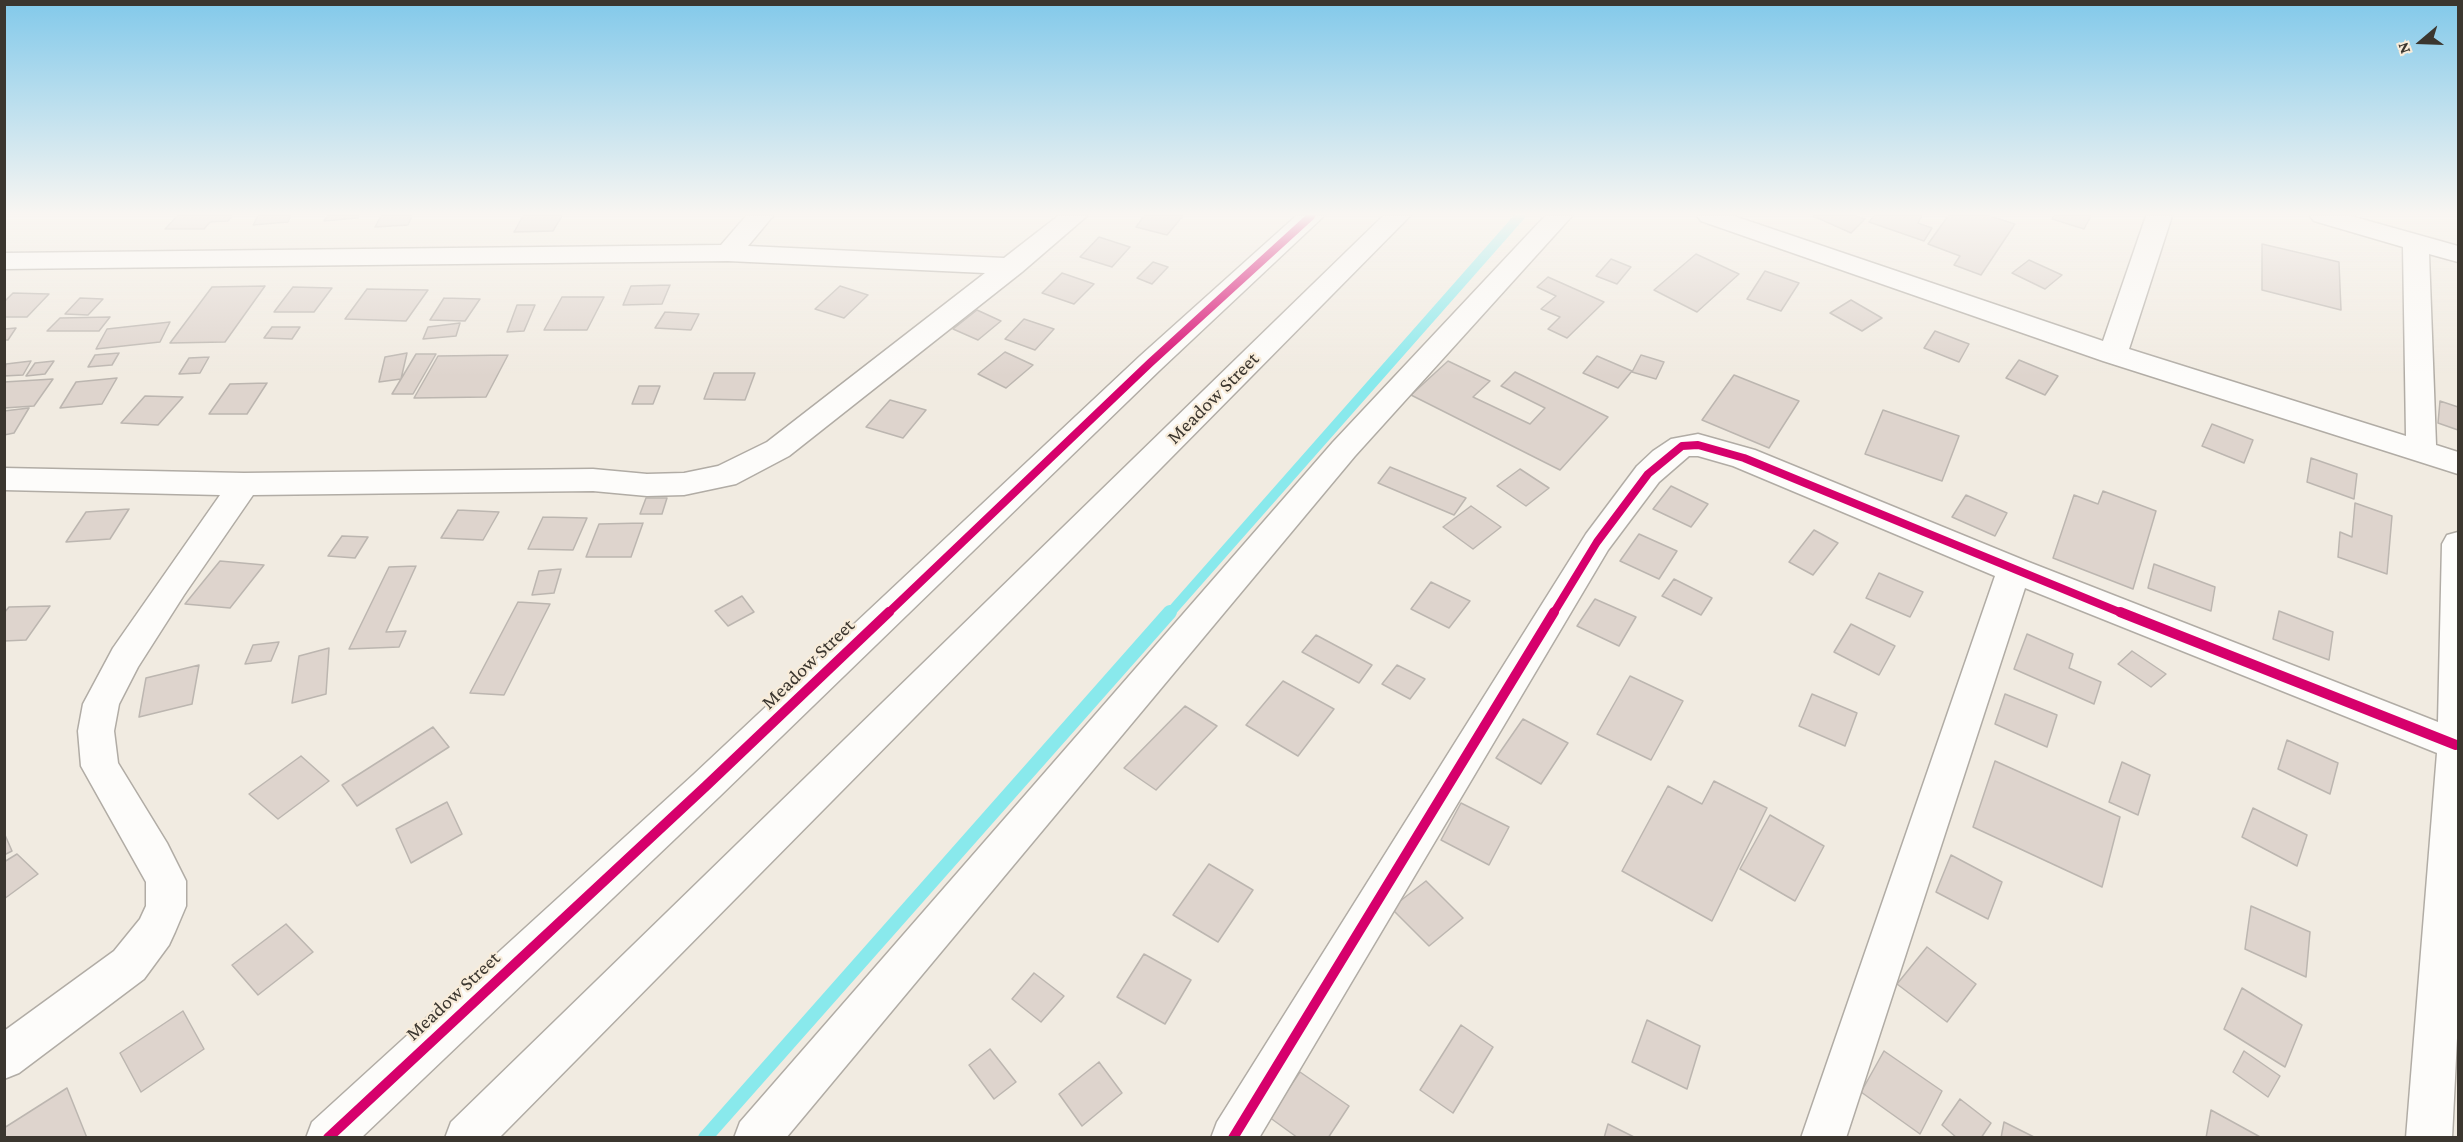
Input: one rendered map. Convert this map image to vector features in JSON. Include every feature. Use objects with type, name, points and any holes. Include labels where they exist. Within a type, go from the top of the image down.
[{"type":"street","points":[[4,479],[244,484],[593,480],[647,485],[684,484],[725,476],[778,450],[1009,269]]},
{"type":"street","name":"Meadow Street","points":[[328,1137],[706,786],[1150,363],[1253,269]]},
{"type":"street","name":"Meadow Street","points":[[467,1137],[1343,269]]},
{"type":"street","points":[[756,1137],[1344,449],[1510,269]]},
{"type":"street","points":[[1865,269],[2112,354],[2458,463]]},
{"type":"street","points":[[2112,354],[2140,269]]},
{"type":"street","points":[[2417,269],[2421,451]]},
{"type":"street","points":[[1233,1137],[1597,542],[1648,474],[1682,446],[1698,445],[1744,458],[2014,570],[2456,745]]},
{"type":"street","points":[[4,1058],[129,965],[155,932],[166,906],[165,881],[153,855],[100,766],[96,732],[101,704],[125,658],[244,484]]},
{"type":"street","points":[[2429,1137],[2456,745],[2458,544]]},
{"type":"street","points":[[1823,1137],[2014,570]]},
{"type":"building","points":[[1146,269],[1166,269],[1152,284],[1137,278]]},
{"type":"building","points":[[1602,269],[1629,269],[1617,284],[1596,276]]},
{"type":"building","points":[[1678,269],[1729,269],[1739,274],[1697,312],[1654,290]]},
{"type":"building","points":[[1966,269],[1985,269],[1981,275]]},
{"type":"building","points":[[2017,269],[2049,269],[2062,275],[2045,289],[2012,273]]},
{"type":"building","points":[[2262,269],[2339,269],[2341,310],[2262,290]]},
{"type":"building","points":[[1765,271],[1799,283],[1781,311],[1747,299]]},
{"type":"building","points":[[1062,273],[1094,284],[1074,304],[1042,293]]},
{"type":"building","points":[[1548,277],[1604,302],[1567,338],[1548,329],[1560,317],[1541,309],[1556,296],[1537,287]]},
{"type":"building","points":[[670,285],[662,304],[623,305],[631,286]]},
{"type":"building","points":[[265,286],[225,342],[170,343],[212,287]]},
{"type":"building","points":[[840,286],[868,295],[844,318],[815,309]]},
{"type":"building","points":[[293,287],[332,288],[314,312],[274,312]]},
{"type":"building","points":[[367,289],[428,290],[406,321],[345,319]]},
{"type":"building","points":[[13,293],[49,294],[27,317],[4,317],[4,302]]},
{"type":"building","points":[[562,297],[604,297],[587,330],[544,330]]},
{"type":"building","points":[[80,298],[103,299],[88,315],[65,314]]},
{"type":"building","points":[[444,298],[480,299],[465,321],[430,320]]},
{"type":"building","points":[[1851,300],[1882,318],[1862,331],[1830,313]]},
{"type":"building","points":[[517,305],[535,305],[524,331],[507,332]]},
{"type":"building","points":[[977,310],[1001,321],[978,340],[953,329]]},
{"type":"building","points":[[665,312],[699,314],[691,330],[655,328]]},
{"type":"building","points":[[110,317],[99,331],[47,331],[60,318]]},
{"type":"building","points":[[1024,319],[1054,329],[1035,350],[1005,339]]},
{"type":"building","points":[[170,322],[160,342],[96,349],[107,329]]},
{"type":"building","points":[[460,323],[456,336],[423,339],[428,327]]},
{"type":"building","points":[[272,327],[300,327],[292,339],[264,338]]},
{"type":"building","points":[[16,328],[8,340],[4,340],[4,329]]},
{"type":"building","points":[[1935,331],[1969,344],[1959,362],[1924,348]]},
{"type":"building","points":[[1005,352],[1033,365],[1006,388],[978,374]]},
{"type":"building","points":[[119,353],[112,365],[88,367],[95,355]]},
{"type":"building","points":[[407,353],[401,379],[379,382],[385,357]]},
{"type":"building","points":[[416,354],[436,354],[413,394],[392,394]]},
{"type":"building","points":[[508,355],[486,397],[414,398],[438,356]]},
{"type":"building","points":[[1641,355],[1664,362],[1656,379],[1632,372]]},
{"type":"building","points":[[1597,356],[1632,371],[1618,388],[1583,373]]},
{"type":"building","points":[[209,357],[200,373],[179,374],[189,358]]},
{"type":"building","points":[[2019,360],[2058,376],[2045,395],[2006,378]]},
{"type":"building","points":[[31,361],[23,375],[4,376],[6,364]]},
{"type":"building","points":[[54,361],[45,374],[26,376],[35,363]]},
{"type":"building","points":[[1448,361],[1490,381],[1473,397],[1530,424],[1545,408],[1501,386],[1515,372],[1608,417],[1560,470],[1411,395]]},
{"type":"building","points":[[714,373],[755,373],[745,400],[704,399]]},
{"type":"building","points":[[1734,375],[1799,401],[1769,448],[1702,420]]},
{"type":"building","points":[[117,378],[102,404],[60,408],[76,382]]},
{"type":"building","points":[[53,379],[34,406],[4,408],[4,382]]},
{"type":"building","points":[[267,383],[247,414],[209,414],[230,384]]},
{"type":"building","points":[[639,386],[660,386],[653,404],[632,404]]},
{"type":"building","points":[[145,396],[183,397],[158,425],[121,423]]},
{"type":"building","points":[[890,400],[926,410],[903,438],[866,427]]},
{"type":"building","points":[[2440,401],[2458,407],[2458,430],[2438,423]]},
{"type":"building","points":[[29,408],[14,433],[4,435],[4,411]]},
{"type":"building","points":[[1883,410],[1959,436],[1942,481],[1865,454]]},
{"type":"building","points":[[2212,424],[2253,440],[2244,463],[2202,446]]},
{"type":"building","points":[[2311,458],[2357,474],[2354,499],[2307,482]]},
{"type":"building","points":[[1390,467],[1466,498],[1454,515],[1378,483]]},
{"type":"building","points":[[1520,469],[1549,488],[1526,506],[1497,486]]},
{"type":"building","points":[[1671,486],[1708,504],[1691,527],[1653,509]]},
{"type":"building","points":[[2103,491],[2156,511],[2133,589],[2053,558],[2074,495],[2098,504]]},
{"type":"building","points":[[1966,495],[2007,513],[1995,536],[1952,517]]},
{"type":"building","points":[[646,498],[667,498],[662,514],[640,514]]},
{"type":"building","points":[[2355,503],[2392,516],[2387,574],[2338,557],[2340,532],[2352,537]]},
{"type":"building","points":[[1471,506],[1501,527],[1473,549],[1443,527]]},
{"type":"building","points":[[129,509],[110,539],[66,542],[86,512]]},
{"type":"building","points":[[458,510],[499,512],[483,540],[441,538]]},
{"type":"building","points":[[543,517],[587,518],[573,550],[528,549]]},
{"type":"building","points":[[643,523],[631,557],[586,557],[599,524]]},
{"type":"building","points":[[1814,530],[1838,543],[1813,575],[1789,562]]},
{"type":"building","points":[[1639,534],[1677,551],[1659,579],[1620,561]]},
{"type":"building","points":[[342,536],[368,537],[355,558],[328,556]]},
{"type":"building","points":[[220,561],[264,565],[230,608],[185,604]]},
{"type":"building","points":[[2154,564],[2215,587],[2211,611],[2148,588]]},
{"type":"building","points":[[416,566],[386,632],[406,631],[399,647],[349,649],[389,567]]},
{"type":"building","points":[[561,569],[554,593],[532,595],[539,571]]},
{"type":"building","points":[[1879,573],[1923,592],[1910,617],[1866,598]]},
{"type":"building","points":[[1674,579],[1712,598],[1701,615],[1662,596]]},
{"type":"building","points":[[1431,582],[1470,601],[1449,628],[1411,609]]},
{"type":"building","points":[[742,596],[754,612],[728,626],[715,611]]},
{"type":"building","points":[[1595,599],[1636,617],[1619,646],[1577,626]]},
{"type":"building","points":[[518,602],[550,604],[504,695],[470,693]]},
{"type":"building","points":[[50,606],[26,640],[4,641],[4,613],[9,607]]},
{"type":"building","points":[[2279,611],[2333,632],[2329,660],[2273,639]]},
{"type":"building","points":[[1851,624],[1895,646],[1879,675],[1834,652]]},
{"type":"building","points":[[2027,634],[2073,654],[2069,668],[2101,682],[2094,704],[2014,669]]},
{"type":"building","points":[[1316,635],[1372,665],[1359,683],[1302,652]]},
{"type":"building","points":[[279,642],[271,661],[245,664],[253,645]]},
{"type":"building","points":[[329,648],[326,694],[292,703],[299,656]]},
{"type":"building","points":[[2132,651],[2166,674],[2151,687],[2118,664]]},
{"type":"building","points":[[199,665],[192,704],[139,717],[146,678]]},
{"type":"building","points":[[1397,665],[1425,679],[1410,699],[1382,684]]},
{"type":"building","points":[[1630,676],[1683,701],[1651,760],[1597,734]]},
{"type":"building","points":[[1283,681],[1334,709],[1298,756],[1246,725]]},
{"type":"building","points":[[1812,694],[1857,713],[1845,746],[1799,726]]},
{"type":"building","points":[[2005,694],[2057,715],[2047,747],[1995,724]]},
{"type":"building","points":[[1185,706],[1217,726],[1156,790],[1124,768]]},
{"type":"building","points":[[1523,719],[1568,743],[1541,784],[1496,758]]},
{"type":"building","points":[[433,727],[449,747],[357,806],[342,785]]},
{"type":"building","points":[[2287,740],[2338,763],[2330,794],[2278,769]]},
{"type":"building","points":[[301,756],[329,781],[278,819],[249,794]]},
{"type":"building","points":[[1995,761],[2120,817],[2102,887],[1973,827]]},
{"type":"building","points":[[2122,762],[2150,775],[2138,815],[2109,802]]},
{"type":"building","points":[[1714,781],[1767,808],[1712,921],[1622,871],[1668,786],[1702,804]]},
{"type":"building","points":[[447,802],[462,834],[411,863],[396,829]]},
{"type":"building","points":[[1461,803],[1509,827],[1489,865],[1441,840]]},
{"type":"building","points":[[2253,808],[2307,835],[2297,866],[2242,837]]},
{"type":"building","points":[[1770,815],[1824,846],[1795,901],[1740,869]]},
{"type":"building","points":[[4,835],[12,851],[4,855]]},
{"type":"building","points":[[17,854],[38,874],[4,899],[4,862]]},
{"type":"building","points":[[1951,855],[2002,882],[1988,919],[1936,892]]},
{"type":"building","points":[[1209,864],[1253,890],[1218,942],[1173,915]]},
{"type":"building","points":[[1426,881],[1463,918],[1429,946],[1391,908]]},
{"type":"building","points":[[2251,906],[2310,932],[2306,977],[2245,949]]},
{"type":"building","points":[[286,924],[313,952],[258,995],[232,965]]},
{"type":"building","points":[[1927,947],[1976,984],[1947,1022],[1897,984]]},
{"type":"building","points":[[1144,954],[1191,980],[1165,1024],[1117,997]]},
{"type":"building","points":[[1034,973],[1064,996],[1041,1022],[1012,999]]},
{"type":"building","points":[[2242,988],[2302,1025],[2285,1067],[2224,1029]]},
{"type":"building","points":[[183,1011],[204,1049],[141,1092],[120,1053]]},
{"type":"building","points":[[1647,1020],[1700,1046],[1687,1089],[1632,1062]]},
{"type":"building","points":[[1461,1025],[1493,1047],[1453,1113],[1420,1090]]},
{"type":"building","points":[[990,1049],[1016,1082],[994,1099],[969,1065]]},
{"type":"building","points":[[1884,1051],[1942,1091],[1920,1134],[1861,1092]]},
{"type":"building","points":[[2244,1051],[2280,1076],[2268,1097],[2233,1072]]},
{"type":"building","points":[[1099,1062],[1122,1093],[1082,1126],[1059,1094]]},
{"type":"building","points":[[1300,1072],[1349,1106],[1328,1138],[1298,1138],[1269,1117]]},
{"type":"building","points":[[67,1088],[87,1138],[4,1138],[4,1128]]},
{"type":"building","points":[[1960,1099],[1991,1123],[1981,1138],[1957,1138],[1942,1125]]},
{"type":"building","points":[[2211,1110],[2262,1138],[2206,1138]]},
{"type":"building","points":[[2004,1122],[2036,1138],[2001,1138]]},
{"type":"building","points":[[1608,1124],[1636,1138],[1604,1138]]},
{"type":"waterway","points":[[1169,614],[1473,269]]},
{"type":"waterway","points":[[705,1138],[1170,612]]},
{"type":"cycle path","points":[[328,1138],[706,786],[1150,363],[1253,269]]},
{"type":"cycle path","points":[[1233,1138],[1597,542],[1648,474],[1682,446],[1698,445],[1744,458],[2014,570],[2456,745]]}]
